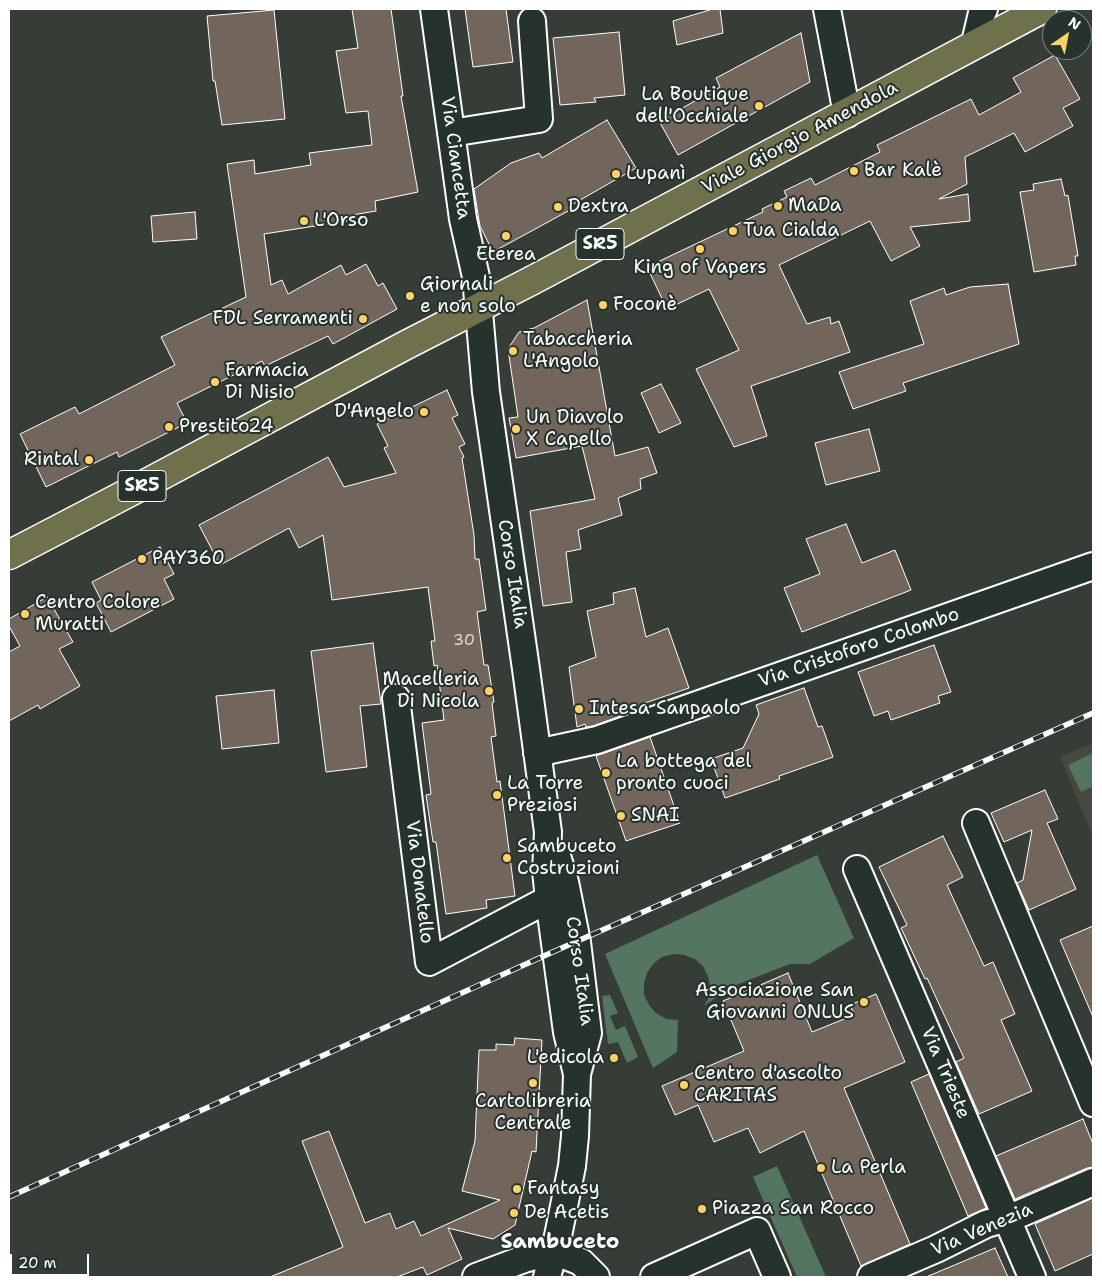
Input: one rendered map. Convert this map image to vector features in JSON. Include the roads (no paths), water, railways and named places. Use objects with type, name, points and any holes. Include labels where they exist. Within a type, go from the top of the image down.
[{"type":"main road","name":"Viale Giorgio Amendola","points":[[479,308],[1042,9]]},
{"type":"main road","name":"SR5","points":[[9,555],[479,308]]},
{"type":"street","name":"Via Ciancetta","points":[[434,9],[463,218],[476,278],[479,308]]},
{"type":"street","points":[[827,9],[846,114]]},
{"type":"street","points":[[976,43],[984,9]]},
{"type":"street","points":[[451,133],[539,119],[532,21]]},
{"type":"street","name":"Corso Italia","points":[[479,308],[486,392],[548,841],[546,871],[549,899],[567,1032],[577,1074]]},
{"type":"street","name":"Via Cristoforo Colombo","points":[[537,753],[615,734],[1093,566]]},
{"type":"street","name":"Via Donatello","points":[[396,698],[429,962],[549,899]]},
{"type":"street","points":[[976,823],[1093,1103]]},
{"type":"street","name":"Corso Italia","points":[[547,1277],[572,1166],[577,1074],[588,1033],[577,942],[565,882],[560,860],[548,841]]},
{"type":"street","name":"Via Trieste","points":[[857,869],[1032,1277]]},
{"type":"street","name":"Via Venezia","points":[[871,1277],[936,1249],[986,1224],[1017,1215],[1093,1182]]},
{"type":"street","points":[[654,1277],[757,1232],[777,1277]]},
{"type":"street","points":[[476,1277],[524,1259],[554,1251],[581,1262],[596,1277]]},
{"type":"railway","points":[[9,1197],[546,955],[1093,713]]},
{"type":"place","name":"La Boutique dell'Occhiale","points":[[759,106]]},
{"type":"place","name":"Bar Kalè","points":[[854,171]]},
{"type":"place","name":"Lupanì","points":[[616,174]]},
{"type":"place","name":"MaDa","points":[[778,206]]},
{"type":"place","name":"Dextra","points":[[558,207]]},
{"type":"place","name":"L'Orso","points":[[304,221]]},
{"type":"place","name":"Tua Cialda","points":[[733,231]]},
{"type":"place","name":"Eterea","points":[[506,236]]},
{"type":"place","name":"King of Vapers","points":[[700,249]]},
{"type":"place","name":"Giornali e non solo","points":[[410,296]]},
{"type":"place","name":"Foconè","points":[[603,305]]},
{"type":"place","name":"FDL Serramenti","points":[[363,319]]},
{"type":"place","name":"Tabaccheria L'Angolo","points":[[513,351]]},
{"type":"place","name":"Farmacia Di Nisio","points":[[215,382]]},
{"type":"place","name":"D'Angelo","points":[[424,412]]},
{"type":"place","name":"Prestito24","points":[[169,427]]},
{"type":"place","name":"Un Diavolo X Capello","points":[[516,429]]},
{"type":"place","name":"Rintal","points":[[89,460]]},
{"type":"place","name":"PAY360","points":[[142,559]]},
{"type":"place","name":"Centro Colore Muratti","points":[[25,614]]},
{"type":"place","name":"Macelleria Di Nicola","points":[[489,691]]},
{"type":"place","name":"Intesa Sanpaolo","points":[[579,709]]},
{"type":"place","name":"La bottega del pronto cuoci","points":[[606,773]]},
{"type":"place","name":"La Torre Preziosi","points":[[497,795]]},
{"type":"place","name":"SNAI","points":[[621,816]]},
{"type":"place","name":"Sambuceto Costruzioni","points":[[507,858]]},
{"type":"place","name":"Associazione San Giovanni ONLUS","points":[[864,1002]]},
{"type":"place","name":"L'edicola","points":[[614,1058]]},
{"type":"place","name":"Cartolibreria Centrale","points":[[533,1083]]},
{"type":"place","name":"Centro d'ascolto CARITAS","points":[[684,1085]]},
{"type":"place","name":"La Perla","points":[[821,1168]]},
{"type":"place","name":"Fantasy","points":[[517,1189]]},
{"type":"place","name":"Piazza San Rocco","points":[[702,1209]]},
{"type":"place","name":"De Acetis","points":[[514,1213]]},
{"type":"district","name":"Sambuceto","points":[[560,1243]]}]
